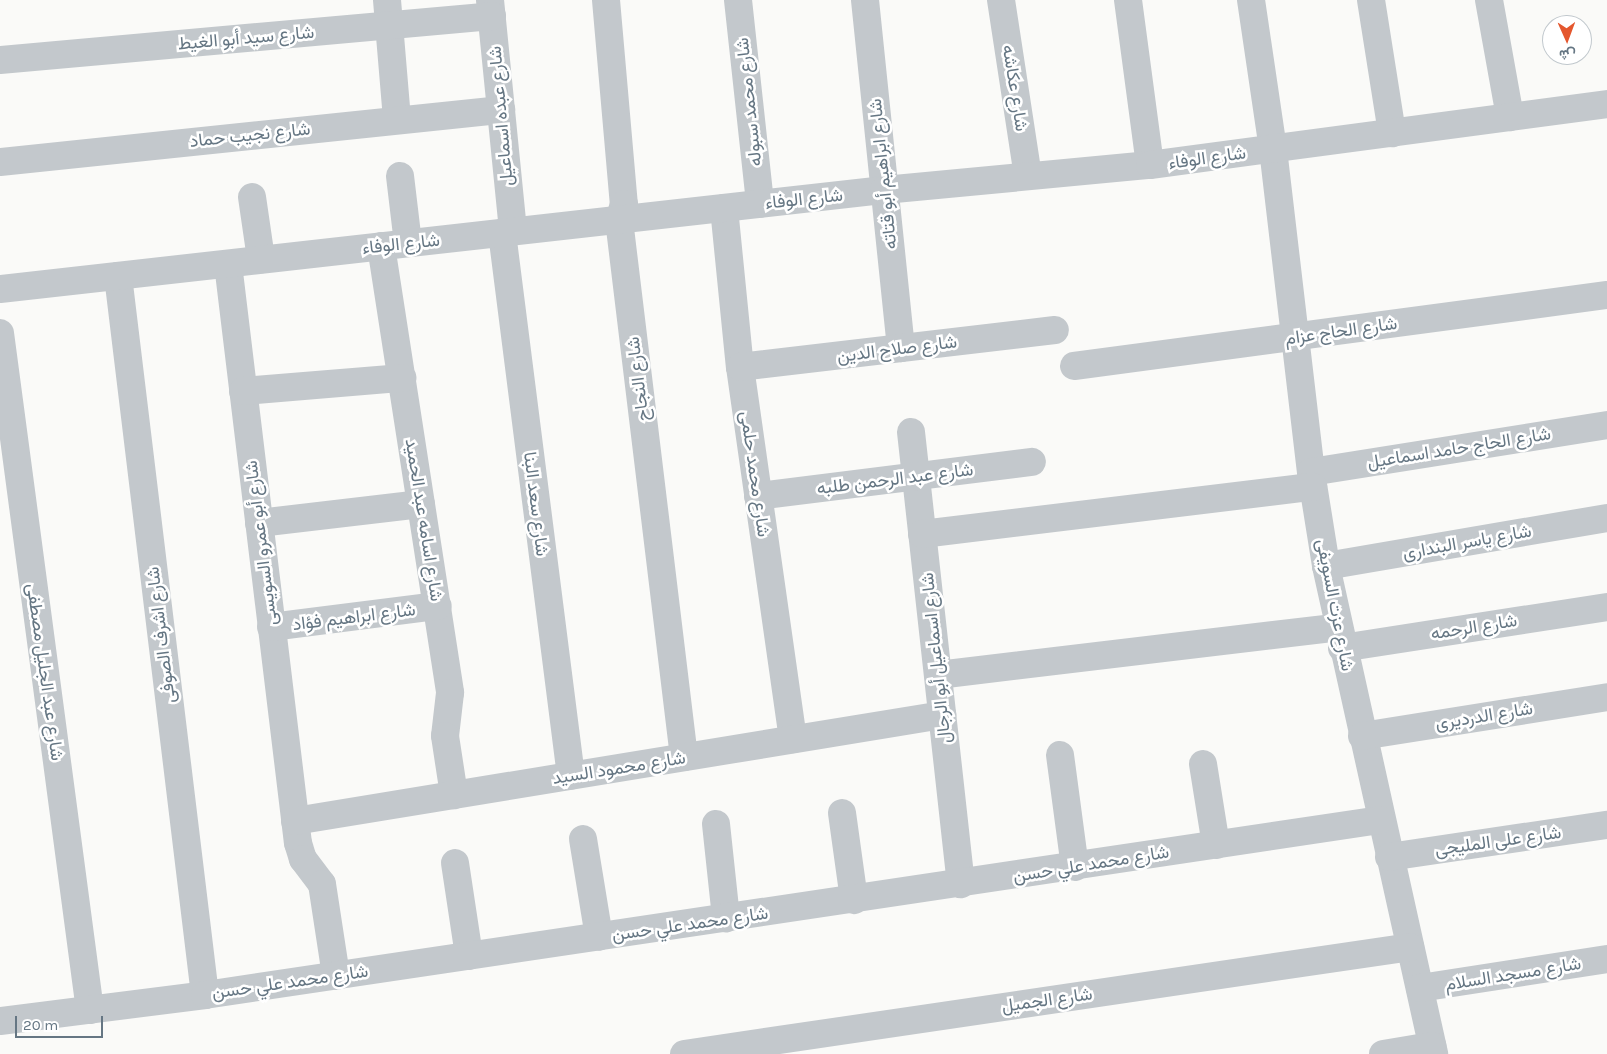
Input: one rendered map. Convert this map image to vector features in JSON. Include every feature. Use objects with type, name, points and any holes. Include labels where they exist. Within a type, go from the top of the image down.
[{"type":"street","name":"شارع النجاح","points":[[606,0],[624,204],[619,220],[684,757]]},
{"type":"street","name":"شارع محمد سبوله","points":[[738,0],[760,204]]},
{"type":"street","name":"شارع ابراهيم أبو قتاته","points":[[865,0],[901,348]]},
{"type":"street","name":"شارع عكاشه","points":[[1001,0],[1028,176]]},
{"type":"street","points":[[1128,0],[1150,165]]},
{"type":"street","name":"شارع عزت السويفى","points":[[1251,0],[1273,149],[1312,480],[1326,566],[1380,820],[1433,1050]]},
{"type":"street","points":[[1372,0],[1392,133]]},
{"type":"street","points":[[1488,0],[1510,117]]},
{"type":"street","name":"شارع سيد أبو الغيط","points":[[0,60],[388,12],[491,8]]},
{"type":"street","name":"شارع عبده اسماعيل","points":[[491,8],[501,110],[507,232]]},
{"type":"street","points":[[388,12],[397,120]]},
{"type":"street","name":"شارع الوفاء","points":[[0,289],[884,190],[1150,165],[1607,104]]},
{"type":"street","name":"شارع نجيب حماد","points":[[0,162],[501,110]]},
{"type":"street","name":"شارع اسامه عبد الحميد","points":[[400,176],[395,245],[402,378],[450,692],[445,736],[454,795]]},
{"type":"street","points":[[252,196],[261,260]]},
{"type":"street","name":"شارع محمد حلمى","points":[[724,208],[740,367],[793,739]]},
{"type":"street","name":"شارع سعد البنا","points":[[507,232],[571,776]]},
{"type":"street","name":"شارع أبو عمرو السويسى","points":[[228,264],[299,851],[322,884],[336,976]]},
{"type":"street","name":"شارع اشرف الصوفى","points":[[118,276],[204,995]]},
{"type":"street","name":"شارع الحاج عزام","points":[[1074,366],[1607,295]]},
{"type":"street","name":"شارع صلاح الدين","points":[[740,367],[1055,330]]},
{"type":"street","name":"شارع عبد الجليل مصطفى","points":[[0,333],[90,1010]]},
{"type":"street","points":[[243,391],[402,378]]},
{"type":"street","name":"شارع الحاج حامد اسماعيل","points":[[922,534],[1312,480],[1607,425]]},
{"type":"street","name":"شارع اسماعيل أبو الرجال","points":[[911,432],[961,884]]},
{"type":"street","name":"شارع عبد الرحمن طلبه","points":[[758,496],[1032,462]]},
{"type":"street","points":[[259,523],[421,504]]},
{"type":"street","name":"شارع ياسر البندارى","points":[[1326,566],[1607,518]]},
{"type":"street","name":"شارع ابراهيم فؤاد","points":[[271,627],[438,606]]},
{"type":"street","name":"شارع الرحمه","points":[[938,676],[1340,637],[1607,607]]},
{"type":"street","name":"شارع الدرديرى","points":[[1362,736],[1607,697]]},
{"type":"street","name":"شارع محمود السيد","points":[[295,822],[942,715]]},
{"type":"street","points":[[1060,755],[1075,867]]},
{"type":"street","points":[[1204,764],[1216,845]]},
{"type":"street","points":[[842,813],[854,900]]},
{"type":"street","name":"شارع محمد علي حسن","points":[[0,1021],[336,976],[1380,820]]},
{"type":"street","points":[[716,824],[726,918]]},
{"type":"street","name":"شارع على المليجى","points":[[1389,857],[1607,825]]},
{"type":"street","points":[[583,839],[598,937]]},
{"type":"street","points":[[455,862],[469,956]]},
{"type":"street","name":"شارع الجميل","points":[[684,1054],[1410,947]]},
{"type":"street","name":"شارع مسجد السلام","points":[[1420,988],[1607,959]]},
{"type":"street","points":[[1383,1054],[1433,1050]]}]
